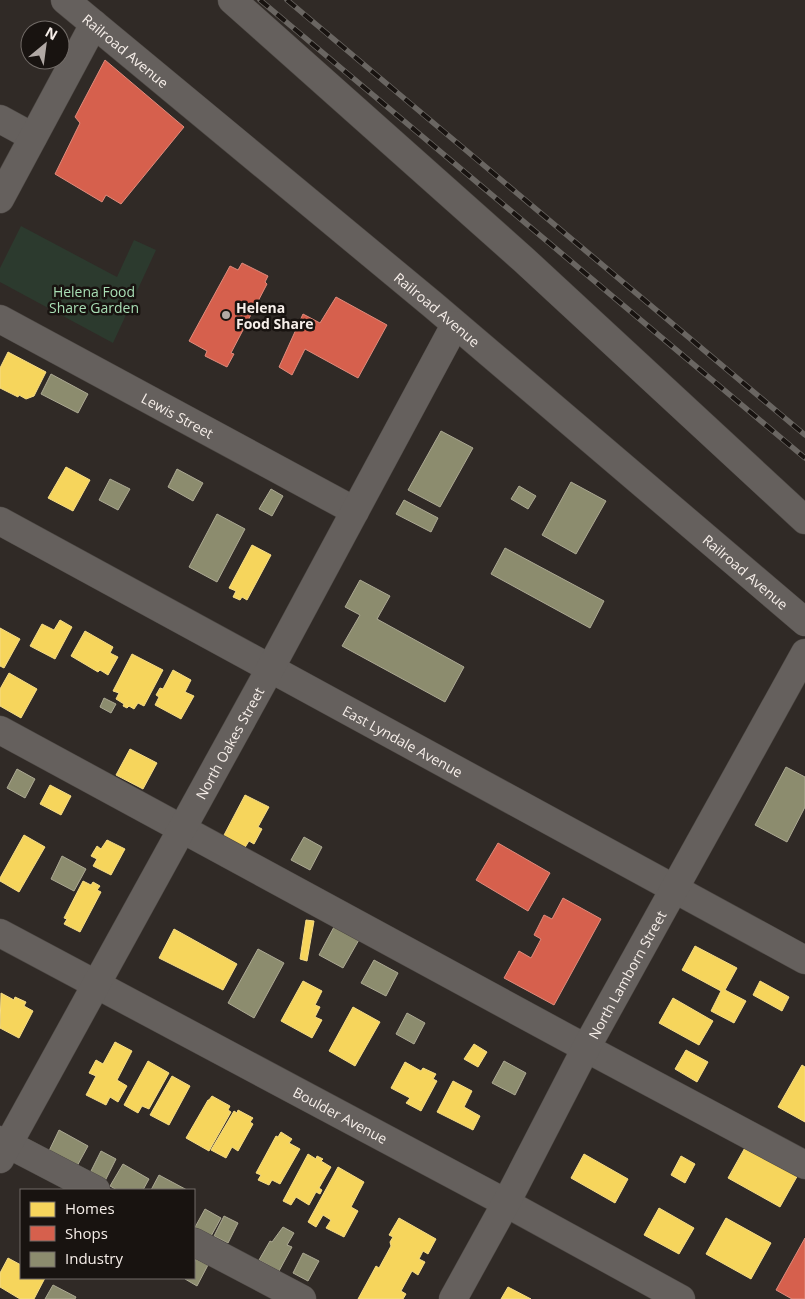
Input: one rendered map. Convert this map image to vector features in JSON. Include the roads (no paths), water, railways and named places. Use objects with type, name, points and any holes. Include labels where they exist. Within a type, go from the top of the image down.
[{"type":"street","name":"Railroad Avenue","points":[[66,0],[455,325],[805,622]]},
{"type":"street","points":[[232,0],[524,260],[805,520]]},
{"type":"street","points":[[0,199],[94,24]]},
{"type":"street","points":[[0,119],[33,137]]},
{"type":"street","name":"Lewis Street","points":[[0,319],[356,511]]},
{"type":"street","name":"North Oakes Street","points":[[3,1148],[97,984],[356,511],[455,325]]},
{"type":"street","name":"East Lyndale Avenue","points":[[0,521],[805,960]]},
{"type":"street","name":"North Lamborn Street","points":[[453,1299],[506,1203],[586,1048],[805,653]]},
{"type":"street","points":[[0,730],[805,1165]]},
{"type":"street","name":"Boulder Avenue","points":[[0,933],[506,1203],[681,1299]]},
{"type":"street","points":[[3,1148],[94,1189]]},
{"type":"street","points":[[195,1243],[302,1299]]},
{"type":"railway","points":[[260,0],[805,458]]},
{"type":"railway","points":[[287,0],[805,435]]},
{"type":"place","name":"Helena Food Share","points":[[226,315]]},
{"type":"park label","name":"Helena Food Share Garden","points":[[94,300]]}]
